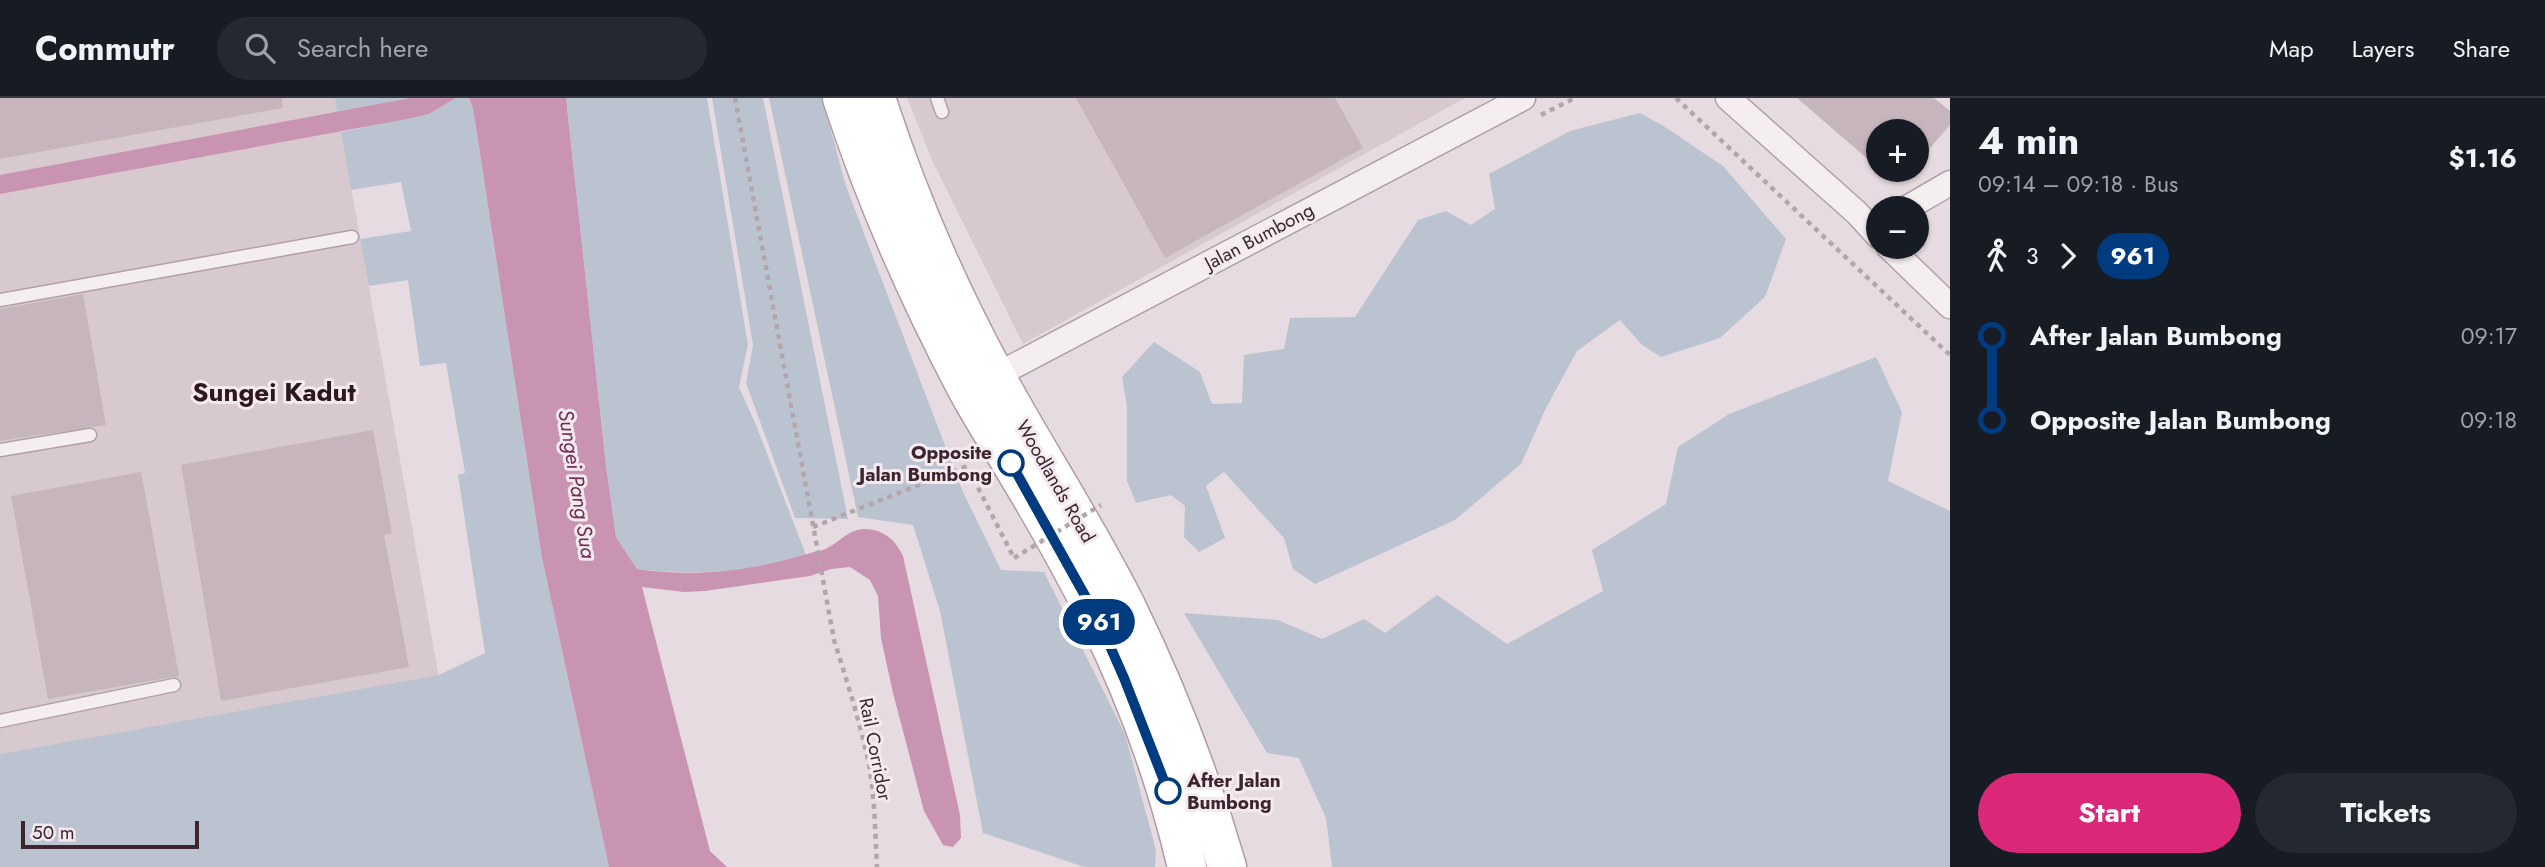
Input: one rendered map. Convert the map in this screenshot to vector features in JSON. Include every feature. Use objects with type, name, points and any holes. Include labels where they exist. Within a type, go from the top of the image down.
[{"type":"main road","name":"Woodlands Road","points":[[842,98],[877,198],[920,294],[968,390],[1098,619],[1168,791],[1187,867]]},
{"type":"main road","name":"Woodlands Road","points":[[884,106],[906,185],[931,244],[995,376],[1100,557],[1153,663],[1197,772],[1227,867]]},
{"type":"street","name":"Jalan Bumbong","points":[[995,376],[1522,98]]},
{"type":"street","points":[[1728,98],[1866,222]]},
{"type":"street","points":[[1928,196],[1950,183]]},
{"type":"street","points":[[1901,259],[1950,306]]},
{"type":"lane","points":[[937,98],[942,112]]},
{"type":"lane","points":[[0,300],[352,237]]},
{"type":"lane","points":[[0,450],[90,435]]},
{"type":"lane","points":[[0,721],[174,685]]},
{"type":"path","name":"Rail Corridor","points":[[735,98],[834,639],[857,714],[869,766],[874,801],[877,867]]},
{"type":"path","points":[[1676,98],[1950,355]]},
{"type":"path","points":[[813,527],[967,466],[1014,558],[1101,505]]},
{"type":"shaded area","points":[[0,98],[335,98],[473,867],[0,867]]},
{"type":"shaded area","points":[[335,98],[410,98],[337,112]]},
{"type":"shaded area","points":[[456,98],[469,98],[473,108],[542,558],[609,867],[0,867],[0,754],[439,675],[485,653],[458,475],[465,473],[446,363],[420,366],[408,280],[369,286],[360,239],[411,231],[401,182],[351,190],[341,132],[429,114]]},
{"type":"shaded area","points":[[566,98],[707,98],[748,345],[739,387],[806,555],[743,569],[658,571],[637,569],[616,537]]},
{"type":"shaded area","points":[[712,98],[763,98],[848,519],[795,518],[746,383],[753,345]]},
{"type":"shaded area","points":[[769,98],[822,98],[846,186],[962,490],[1001,570],[1044,572],[1125,734],[1156,850],[1155,867],[1084,867],[983,833],[940,611],[913,525],[858,517]]},
{"type":"shaded area","points":[[907,98],[1465,98],[1023,344],[932,160]]},
{"type":"shaded area","points":[[1640,113],[1723,166],[1786,239],[1765,297],[1720,338],[1661,357],[1642,345],[1620,320],[1577,351],[1545,410],[1521,464],[1455,520],[1315,584],[1293,569],[1284,538],[1224,472],[1206,486],[1225,538],[1199,552],[1184,537],[1185,506],[1171,495],[1136,503],[1127,481],[1127,407],[1122,377],[1154,342],[1200,372],[1212,404],[1242,403],[1244,355],[1284,349],[1290,318],[1355,317],[1418,220],[1446,211],[1471,225],[1495,209],[1489,174],[1570,131]]},
{"type":"shaded area","points":[[1876,357],[1902,412],[1888,481],[1950,511],[1950,867],[1332,867],[1326,818],[1299,758],[1267,753],[1184,613],[1278,620],[1322,639],[1364,619],[1385,633],[1437,595],[1507,644],[1603,591],[1592,550],[1666,504],[1678,447],[1729,414]]},
{"type":"water","points":[[410,98],[456,98],[429,114],[402,120],[0,194],[0,175]]},
{"type":"water","name":"Sungei Pang Sua","points":[[469,98],[566,98],[616,537],[637,569],[682,573],[749,568],[824,550],[851,532],[861,529],[885,534],[900,550],[960,815],[961,838],[953,847],[943,845],[924,811],[881,638],[878,596],[870,580],[850,567],[831,569],[810,576],[705,591],[684,592],[642,587],[710,851],[727,867],[609,867],[542,558],[473,108]]},
{"type":"building","points":[[0,98],[282,98],[283,108],[0,159]]},
{"type":"building","points":[[1076,98],[1335,98],[1363,148],[1165,258]]},
{"type":"building","points":[[1797,98],[1934,98],[1950,111],[1950,125],[1929,149],[1929,119],[1866,119],[1866,158]]},
{"type":"building","points":[[83,294],[106,425],[0,441],[0,309]]},
{"type":"building","points":[[373,430],[392,533],[384,535],[409,667],[221,701],[181,465]]},
{"type":"building","points":[[141,472],[179,676],[48,699],[11,496]]},
{"type":"bus line","name":"961","points":[[1011,463],[1098,619],[1168,791]]},
{"type":"place","name":"Opposite Jalan Bumbong","points":[[1011,463]]},
{"type":"place","name":"After Jalan Bumbong","points":[[1168,791]]},
{"type":"district","name":"Sungei Kadut","points":[[274,392]]}]
